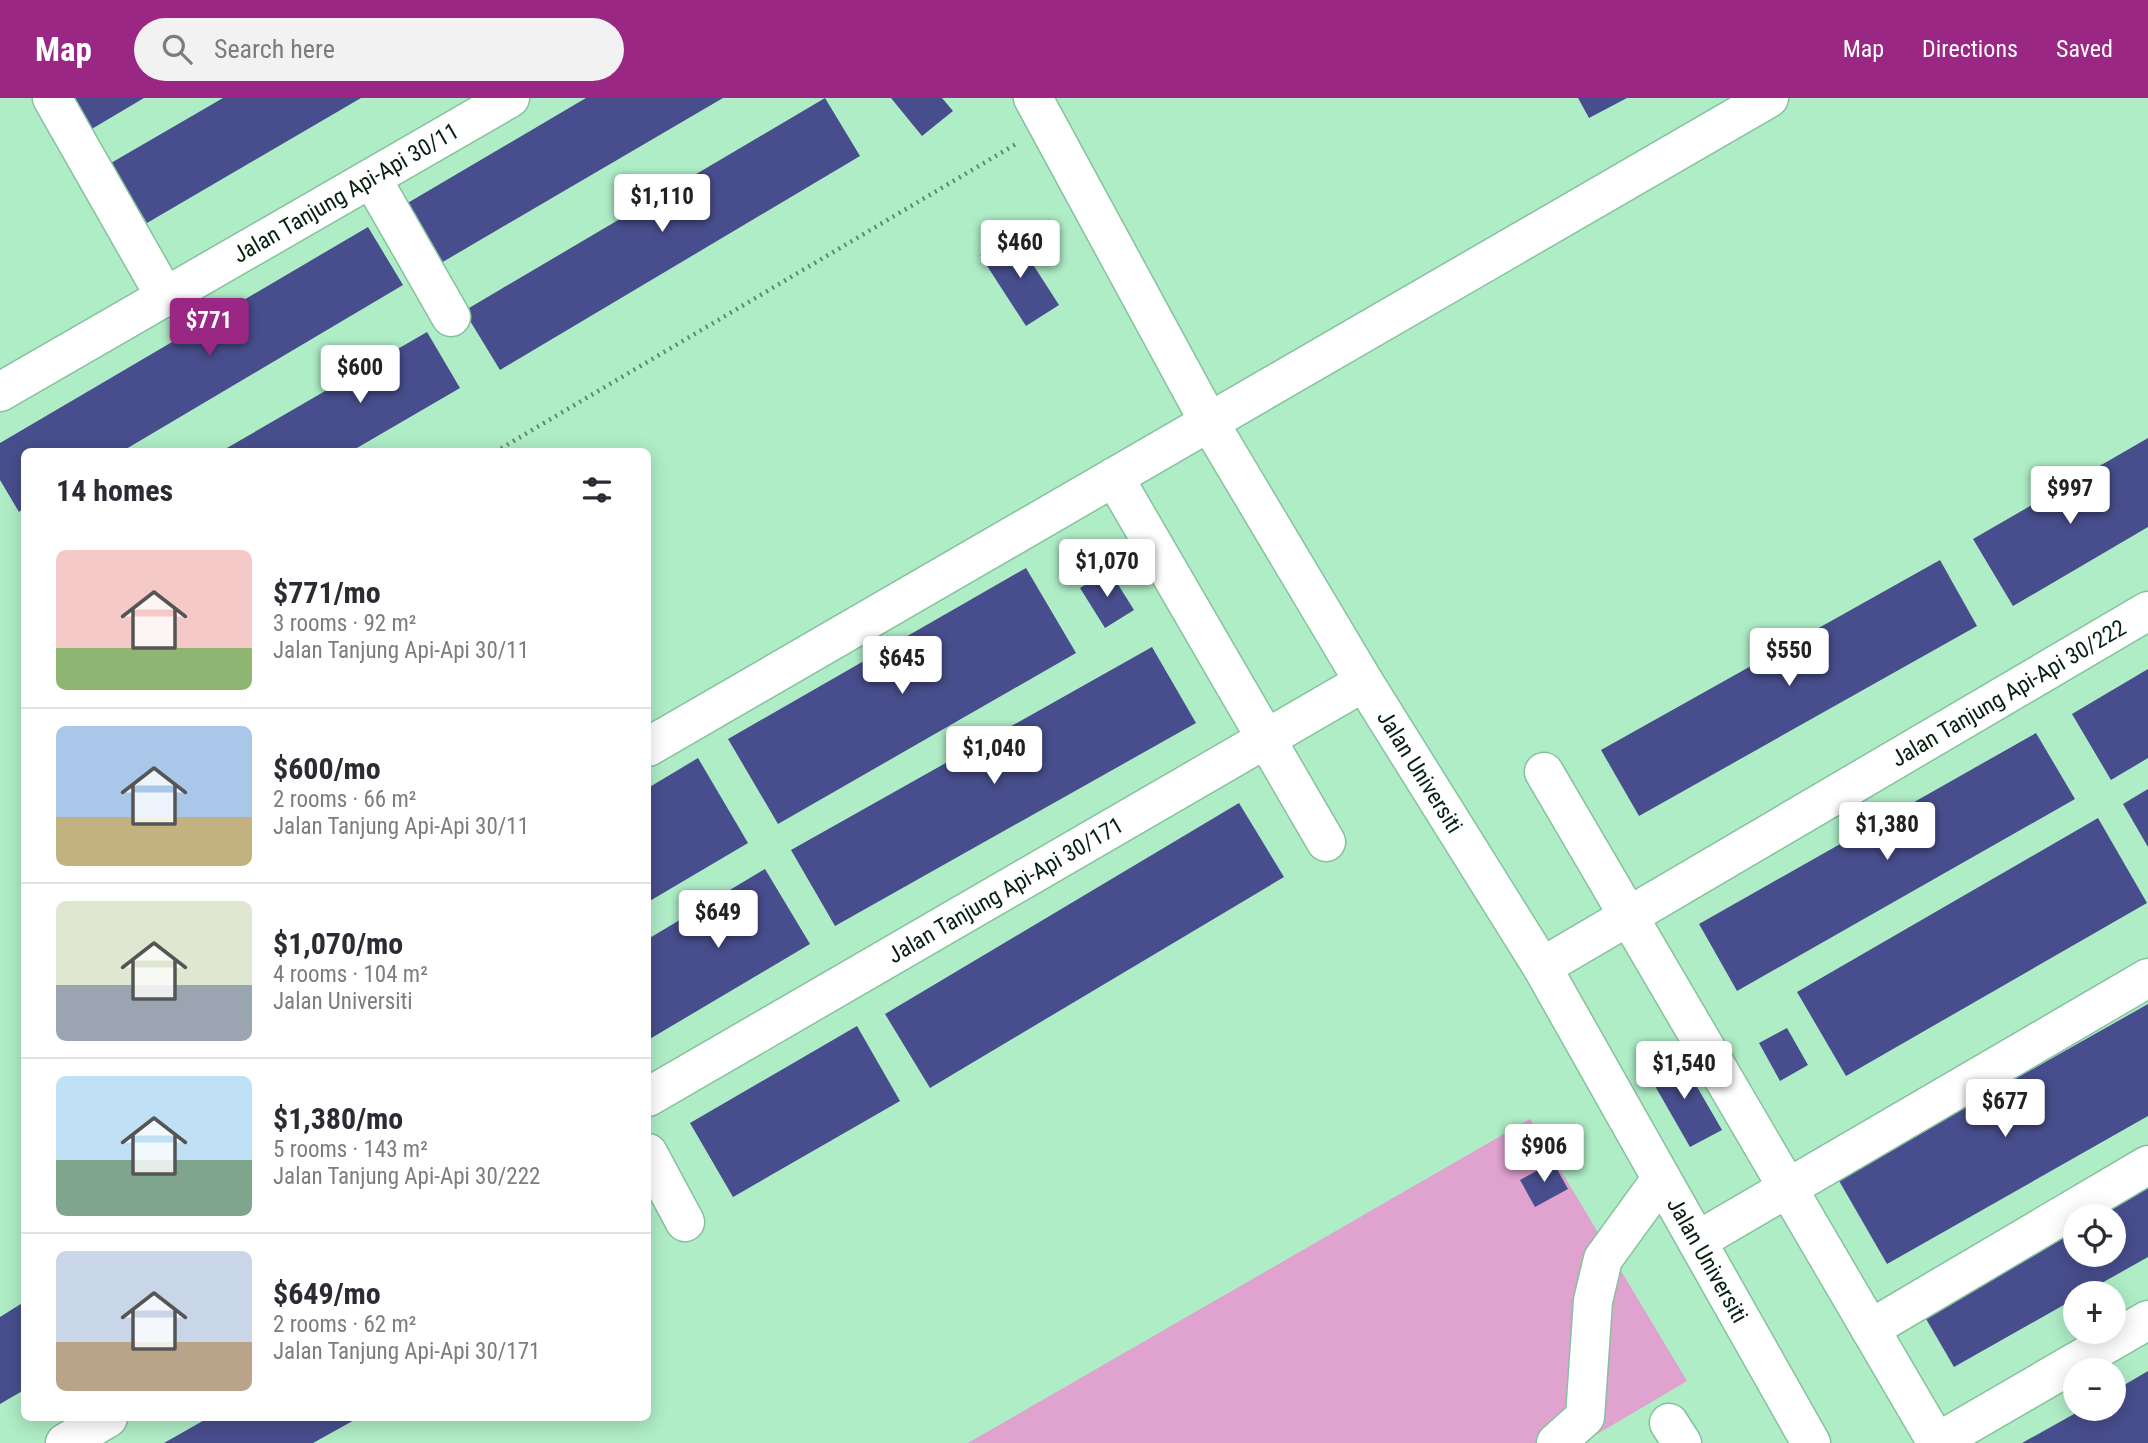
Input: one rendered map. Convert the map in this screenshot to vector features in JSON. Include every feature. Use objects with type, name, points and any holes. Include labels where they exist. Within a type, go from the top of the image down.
[{"type":"street","points":[[52,98],[166,298]]},
{"type":"street","name":"Jalan Tanjung Api-Api 30/11","points":[[0,392],[372,179],[472,108],[510,98]]},
{"type":"street","points":[[651,745],[1769,98]]},
{"type":"street","name":"Jalan Universiti","points":[[1040,112],[1209,422],[1364,682],[1542,967],[1811,1443]]},
{"type":"street","points":[[372,179],[451,317]]},
{"type":"street","points":[[1114,477],[1326,842]]},
{"type":"street","name":"Jalan Tanjung Api-Api 30/222","points":[[1542,967],[2148,611]]},
{"type":"street","name":"Jalan Tanjung Api-Api 30/171","points":[[651,1095],[1364,682]]},
{"type":"street","points":[[1544,772],[1936,1443],[2148,1321]]},
{"type":"street","points":[[1697,1241],[2148,978]]},
{"type":"street","points":[[651,1159],[685,1222]]},
{"type":"street","points":[[1870,1329],[2148,1165]]},
{"type":"street","points":[[1556,1443],[1585,1417],[1593,1301],[1603,1259],[1661,1179]]},
{"type":"street","points":[[65,1443],[103,1421]]},
{"type":"path","points":[[501,448],[1040,112]]},
{"type":"shaded area","points":[[1530,1119],[1687,1381],[1582,1443],[968,1443]]},
{"type":"building","points":[[71,98],[144,98],[90,130]]},
{"type":"building","points":[[223,98],[361,98],[147,223],[111,163]]},
{"type":"building","points":[[586,98],[723,98],[429,270],[394,211]]},
{"type":"building","points":[[825,98],[860,156],[500,370],[464,311]]},
{"type":"building","points":[[891,98],[942,98],[953,111],[922,136]]},
{"type":"building","points":[[1578,98],[1627,98],[1589,118]]},
{"type":"building","points":[[368,227],[403,285],[128,448],[21,448],[19,512],[0,480],[0,443]]},
{"type":"building","points":[[1014,235],[1059,305],[1026,326],[980,255]]},
{"type":"building","points":[[427,332],[460,388],[357,448],[227,448]]},
{"type":"building","points":[[2148,438],[2148,527],[2013,606],[1973,539]]},
{"type":"building","points":[[1940,560],[1977,626],[1639,816],[1601,750]]},
{"type":"building","points":[[1026,568],[1076,653],[778,824],[728,739]]},
{"type":"building","points":[[1109,570],[1134,610],[1105,628],[1080,588]]},
{"type":"building","points":[[1152,647],[1196,723],[835,926],[791,850]]},
{"type":"building","points":[[2148,669],[2148,758],[2111,780],[2072,714]]},
{"type":"building","points":[[2036,733],[2075,799],[1737,991],[1699,924]]},
{"type":"building","points":[[698,758],[748,843],[651,900],[651,786]]},
{"type":"building","points":[[2148,789],[2148,847],[2123,804]]},
{"type":"building","points":[[1239,803],[1284,877],[930,1088],[885,1014]]},
{"type":"building","points":[[2098,818],[2147,903],[1846,1076],[1797,992]]},
{"type":"building","points":[[765,869],[810,944],[651,1038],[651,937]]},
{"type":"building","points":[[2148,1004],[2148,1116],[1887,1264],[1838,1179]]},
{"type":"building","points":[[857,1026],[900,1101],[733,1197],[690,1123]]},
{"type":"building","points":[[1787,1028],[1808,1065],[1780,1081],[1759,1043]]},
{"type":"building","points":[[1678,1054],[1722,1130],[1690,1147],[1647,1072]]},
{"type":"building","points":[[2148,1158],[2148,1257],[2105,1281],[2063,1281],[2063,1305],[1954,1367],[1911,1293],[2063,1206],[2063,1267],[2126,1267],[2126,1204],[2067,1204]]},
{"type":"building","points":[[1553,1162],[1568,1189],[1535,1207],[1520,1180]]},
{"type":"building","points":[[21,1304],[21,1392],[0,1404],[0,1317]]},
{"type":"building","points":[[2148,1371],[2148,1443],[2022,1443],[2063,1420],[2126,1421],[2126,1384]]},
{"type":"building","points":[[203,1421],[353,1421],[313,1443],[164,1443]]}]
